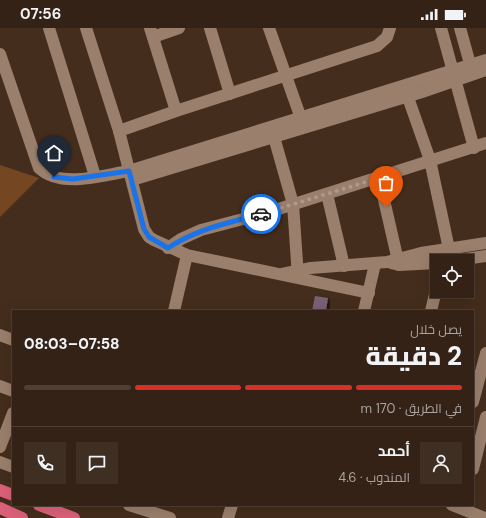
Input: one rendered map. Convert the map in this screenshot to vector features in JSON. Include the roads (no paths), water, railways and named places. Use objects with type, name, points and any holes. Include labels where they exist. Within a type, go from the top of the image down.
[{"type":"highway","points":[[0,490],[12,495]]},
{"type":"highway","points":[[42,506],[74,518]]},
{"type":"highway","points":[[0,508],[22,518]]},
{"type":"street","points":[[49,28],[94,176]]},
{"type":"street","points":[[86,28],[119,131],[144,229],[149,237],[168,248],[187,255],[277,275],[298,274],[344,266],[390,262],[430,263]]},
{"type":"street","points":[[176,111],[152,33],[179,28]]},
{"type":"street","points":[[210,28],[230,94]]},
{"type":"street","points":[[269,28],[302,122]]},
{"type":"street","points":[[441,28],[474,148]]},
{"type":"street","points":[[461,28],[472,69]]},
{"type":"street","points":[[119,131],[377,46],[382,43],[388,29]]},
{"type":"street","points":[[0,54],[39,168],[50,175],[60,178],[73,179],[94,176],[130,176],[274,137],[302,122]]},
{"type":"street","points":[[130,176],[406,91],[472,69],[486,60]]},
{"type":"street","points":[[472,69],[486,70]]},
{"type":"street","points":[[406,91],[430,160],[449,249]]},
{"type":"street","points":[[274,137],[293,204],[298,274]]},
{"type":"street","points":[[168,248],[181,239],[201,230],[327,194],[430,160],[486,144]]},
{"type":"street","points":[[364,310],[369,293],[390,262],[379,178]]},
{"type":"street","points":[[327,194],[344,266]]},
{"type":"street","points":[[390,262],[449,249],[486,243]]},
{"type":"street","points":[[174,310],[187,255]]},
{"type":"street","points":[[474,258],[486,256]]},
{"type":"street","points":[[298,274],[316,281],[369,293]]},
{"type":"street","points":[[431,310],[434,298]]},
{"type":"street","points":[[0,335],[12,340]]},
{"type":"street","points":[[474,398],[486,353]]},
{"type":"street","points":[[0,386],[12,391]]},
{"type":"street","points":[[0,447],[12,415]]},
{"type":"street","points":[[474,465],[486,417]]},
{"type":"street","points":[[0,462],[12,467]]},
{"type":"street","points":[[132,506],[170,518]]},
{"type":"street","points":[[228,518],[232,506]]},
{"type":"street","points":[[460,506],[485,518]]}]
